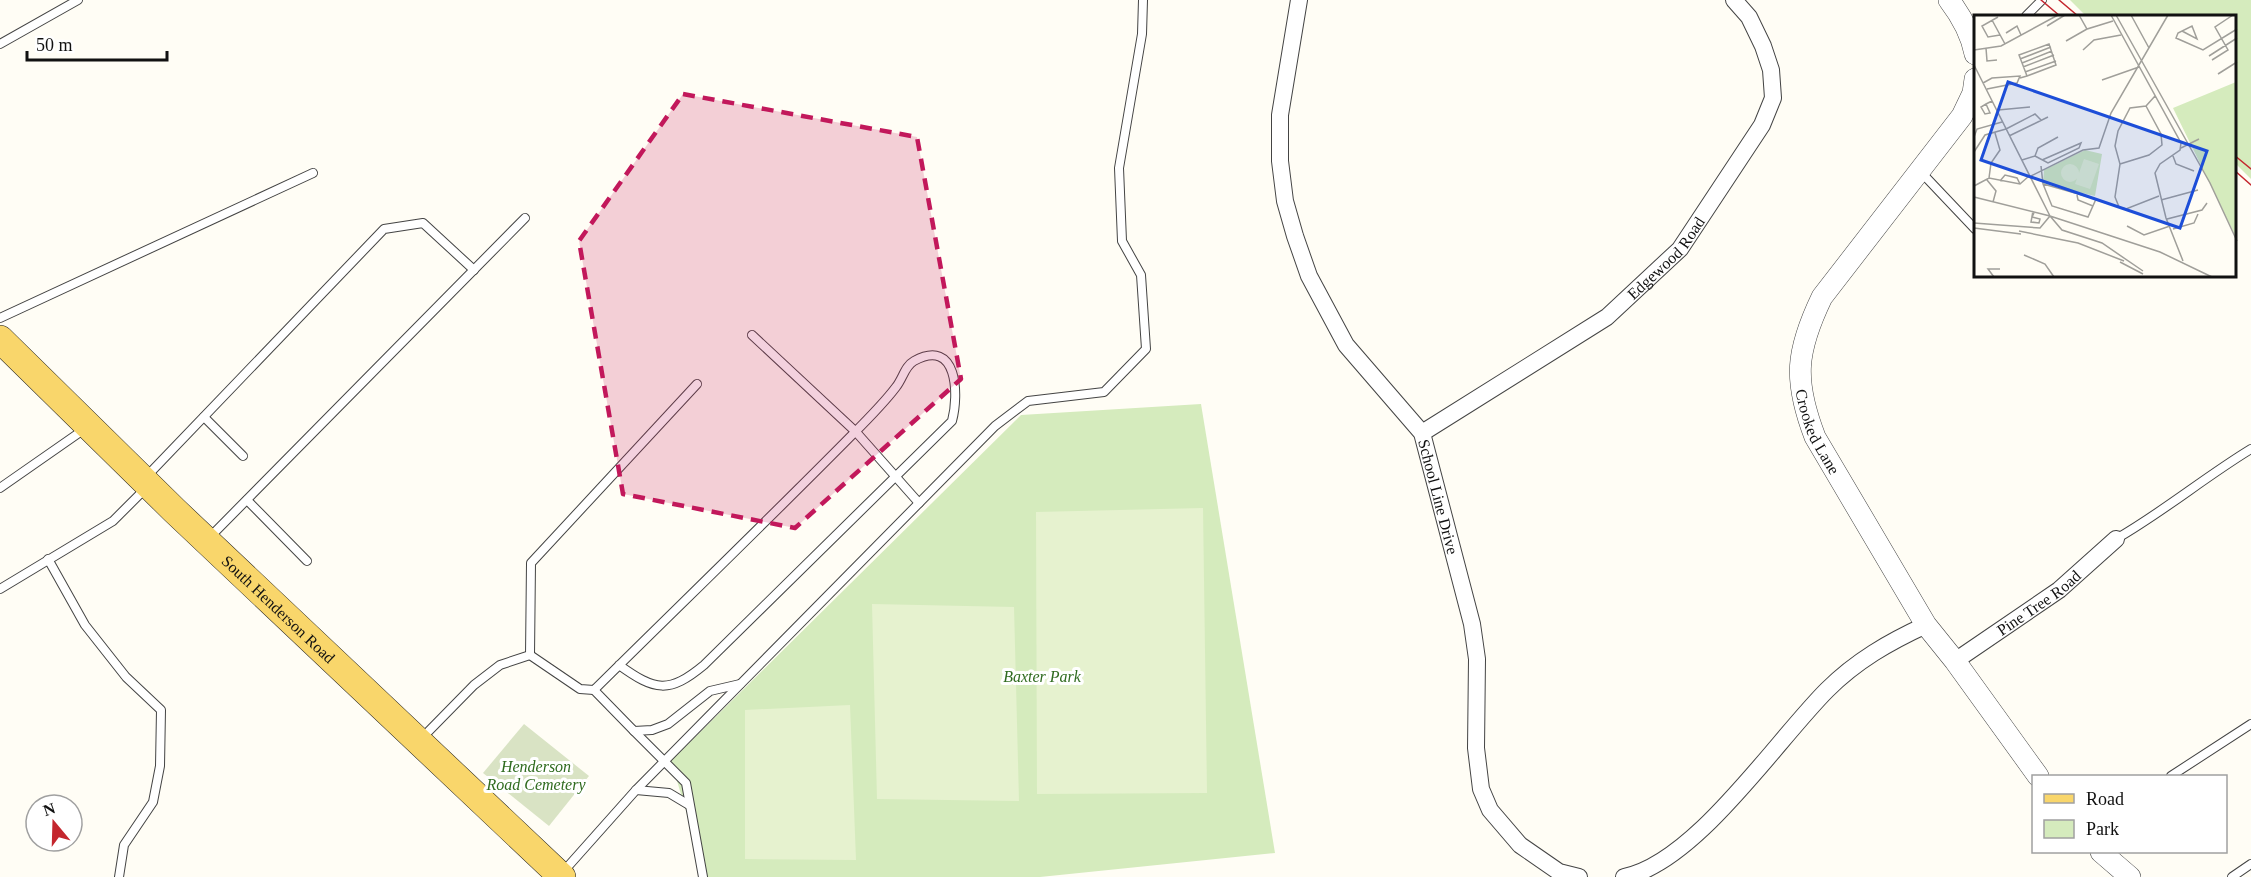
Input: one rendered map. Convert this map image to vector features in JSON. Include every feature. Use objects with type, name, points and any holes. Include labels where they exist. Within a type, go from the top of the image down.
[{"type":"main road","name":"South Henderson Road","points":[[0,339],[207,541],[554,872]]},
{"type":"street","name":"School Line Drive","points":[[1299,0],[1280,115],[1280,161],[1285,201],[1295,236],[1309,276],[1346,345],[1422,433],[1472,624],[1477,659],[1476,748],[1481,789],[1490,810],[1520,845],[1559,872],[1579,877]]},
{"type":"street","name":"Edgewood Road","points":[[1422,433],[1607,317],[1680,249],[1762,125],[1773,98],[1771,70],[1763,46],[1749,17],[1734,0]]},
{"type":"street","points":[[1949,0],[1961,16],[1974,49]]},
{"type":"street","name":"Crooked Lane","points":[[1974,86],[1962,116],[1822,297],[1808,326],[1801,351],[1799,378],[1804,407],[1815,437],[1926,625],[1955,661],[2037,775]]},
{"type":"street","name":"Pine Tree Road","points":[[1955,661],[2059,590],[2116,539]]},
{"type":"street","points":[[1624,877],[1639,874],[1662,862],[1698,833],[1827,690],[1852,667],[1886,643],[1926,625]]},
{"type":"street","points":[[2102,853],[2130,877]]},
{"type":"lane","points":[[0,44],[78,0]]},
{"type":"lane","points":[[554,872],[995,426],[1028,401],[1104,392],[1146,349],[1141,275],[1122,241],[1119,168],[1142,34],[1143,0]]},
{"type":"lane","points":[[2027,15],[2042,0]]},
{"type":"lane","points":[[1920,171],[1974,228]]},
{"type":"lane","points":[[0,318],[313,173]]},
{"type":"lane","points":[[207,541],[525,218]]},
{"type":"lane","points":[[0,589],[113,521],[204,417],[384,229],[423,223],[474,270]]},
{"type":"lane","points":[[752,335],[856,432],[919,503]]},
{"type":"lane","points":[[594,690],[619,665],[856,432],[897,386],[914,361],[930,357],[945,360],[951,367],[956,394],[952,421],[686,680],[669,686],[645,684],[619,665]]},
{"type":"lane","points":[[530,655],[531,563],[697,384]]},
{"type":"lane","points":[[204,417],[243,456]]},
{"type":"lane","points":[[0,488],[89,426]]},
{"type":"lane","points":[[2116,539],[2145,522],[2211,473],[2251,449]]},
{"type":"lane","points":[[247,500],[307,561]]},
{"type":"lane","points":[[48,559],[85,625],[126,678],[161,710],[160,766],[153,802],[123,845],[119,877]]},
{"type":"lane","points":[[530,655],[580,689],[594,690],[686,783],[703,877]]},
{"type":"lane","points":[[419,741],[474,685],[500,665],[530,655]]},
{"type":"lane","points":[[634,731],[652,730],[668,724],[710,691],[740,684]]},
{"type":"lane","points":[[2175,775],[2251,724]]},
{"type":"lane","points":[[636,789],[669,793],[689,805]]},
{"type":"lane","points":[[2232,877],[2251,864]]},
{"type":"highlighted area","points":[[683,94],[917,137],[961,379],[795,528],[623,494],[579,241]]},
{"type":"green space","points":[[2070,0],[2251,0],[2251,179],[2236,164],[2236,15],[2085,15]]},
{"type":"green space","name":"Baxter Park","points":[[1201,404],[1275,853],[1040,877],[706,877],[671,761],[1021,415]]},
{"type":"green space","points":[[1203,508],[1207,793],[1037,794],[1036,512]]},
{"type":"green space","points":[[872,604],[1014,607],[1019,801],[877,799]]},
{"type":"green space","points":[[850,705],[856,860],[745,859],[745,710]]},
{"type":"green space","name":"Henderson Road Cemetery","points":[[524,724],[589,776],[549,826],[483,773]]},
{"type":"tram line","points":[[2041,0],[2059,15]]},
{"type":"tram line","points":[[2059,0],[2077,15]]},
{"type":"tram line","points":[[2236,157],[2251,169]]},
{"type":"tram line","points":[[2236,172],[2251,185]]}]
